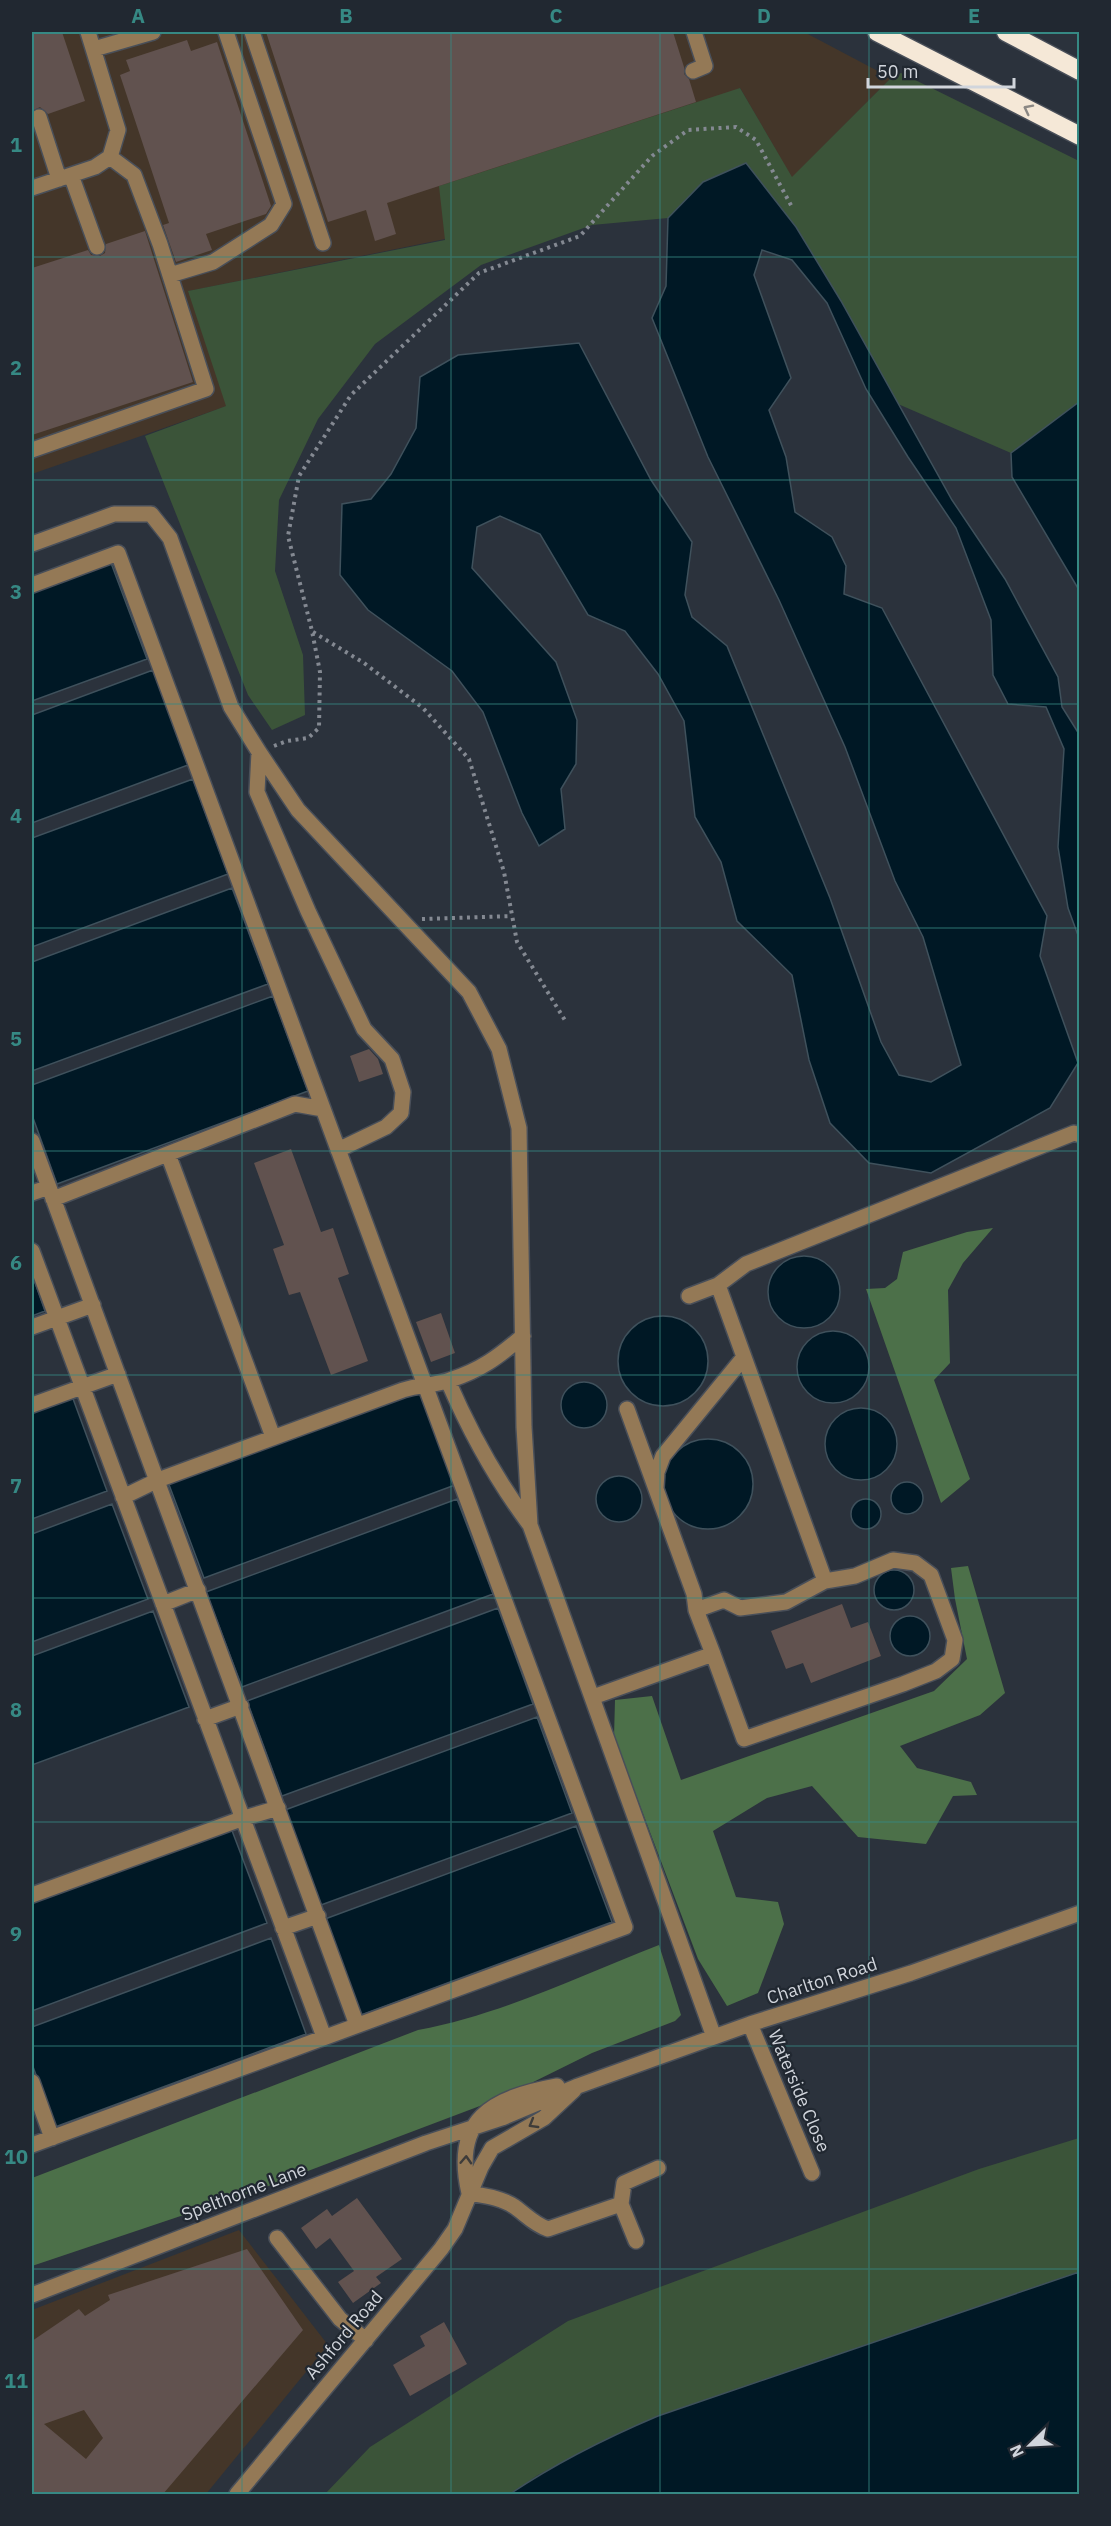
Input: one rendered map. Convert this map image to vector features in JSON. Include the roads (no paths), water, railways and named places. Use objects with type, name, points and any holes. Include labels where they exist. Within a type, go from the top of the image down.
[{"type":"highway","points":[[877,32],[1080,136]]},
{"type":"highway","points":[[1006,32],[1080,71]]},
{"type":"street","points":[[32,188],[95,168],[110,157],[118,130],[88,32]]},
{"type":"street","points":[[94,49],[153,32]]},
{"type":"street","points":[[170,275],[213,262],[271,225],[284,204],[226,32]]},
{"type":"street","points":[[252,32],[323,243]]},
{"type":"street","points":[[693,71],[705,66],[694,32]]},
{"type":"street","points":[[39,117],[97,247]]},
{"type":"street","points":[[32,450],[206,388],[160,244],[134,176],[110,157]]},
{"type":"street","points":[[32,543],[114,514],[151,514],[170,538],[231,707],[259,752],[298,810],[469,992],[499,1050],[519,1128],[524,1427],[530,1525],[714,2037]]},
{"type":"street","points":[[32,585],[118,553],[625,1927],[32,2145]]},
{"type":"street","points":[[259,752],[257,792],[308,911],[364,1029],[392,1059],[403,1092],[401,1113],[386,1127],[338,1150]]},
{"type":"street","points":[[32,1193],[51,1193],[168,1154],[295,1104],[323,1109]]},
{"type":"street","points":[[689,1296],[718,1285],[746,1264],[1074,1133],[1080,1135]]},
{"type":"street","points":[[32,1140],[357,2025]]},
{"type":"street","points":[[168,1154],[273,1437]]},
{"type":"street","points":[[32,1251],[241,1819],[324,2037]]},
{"type":"street","points":[[718,1285],[825,1581]]},
{"type":"street","points":[[32,1327],[93,1305]]},
{"type":"street","points":[[123,1497],[158,1480],[273,1437],[424,1384],[448,1382],[487,1365],[523,1336]]},
{"type":"street","points":[[656,1491],[657,1472],[663,1456],[744,1357]]},
{"type":"street","points":[[32,1405],[118,1374]]},
{"type":"street","points":[[448,1382],[463,1417],[506,1493],[530,1525]]},
{"type":"street","points":[[627,1409],[694,1594],[696,1610],[744,1739],[936,1671],[952,1659],[955,1640],[931,1575],[915,1563],[893,1560],[855,1576],[825,1581],[786,1602],[741,1608],[724,1600],[696,1610]]},
{"type":"street","points":[[163,1604],[198,1590]]},
{"type":"street","points":[[593,1697],[713,1654]]},
{"type":"street","points":[[206,1719],[241,1706]]},
{"type":"street","points":[[32,1895],[241,1819],[278,1808]]},
{"type":"street","name":"Charlton Road","points":[[471,2127],[494,2106],[517,2097],[556,2086],[578,2086],[750,2024],[910,1973],[1080,1913]]},
{"type":"street","points":[[283,1928],[318,1916]]},
{"type":"street","name":"Waterside Close","points":[[750,2024],[812,2173]]},
{"type":"street","points":[[32,2082],[52,2138]]},
{"type":"street","name":"Ashford Road","points":[[237,2494],[455,2229],[485,2157],[492,2148],[544,2118],[578,2086]]},
{"type":"street","name":"Ashford Road","points":[[469,2193],[465,2158],[471,2127]]},
{"type":"street","name":"Spelthorne Lane","points":[[32,2295],[471,2127]]},
{"type":"street","points":[[636,2241],[621,2204],[624,2183],[658,2169]]},
{"type":"street","points":[[469,2193],[498,2199],[514,2206],[540,2226],[548,2229],[557,2228],[621,2204]]},
{"type":"street","points":[[277,2238],[340,2319],[366,2340]]},
{"type":"water","points":[[746,163],[796,227],[841,301],[952,500],[1005,579],[1058,677],[1062,707],[1079,734],[1079,938],[1068,908],[1058,847],[1064,749],[1046,707],[1008,704],[993,675],[991,620],[956,528],[866,389],[827,303],[792,260],[762,250],[754,275],[791,378],[769,410],[786,457],[795,512],[832,537],[846,566],[844,594],[882,608],[1047,916],[1040,956],[1078,1063],[1050,1108],[931,1173],[869,1163],[830,1123],[809,1060],[792,975],[737,921],[721,862],[695,817],[684,721],[658,674],[625,631],[588,615],[540,534],[500,516],[477,527],[472,568],[556,662],[577,720],[576,764],[561,789],[565,829],[539,846],[522,813],[483,712],[452,671],[368,610],[340,575],[342,504],[371,499],[391,474],[416,428],[420,377],[458,355],[579,343],[651,480],[692,542],[685,595],[692,617],[727,646],[830,898],[881,1042],[899,1075],[931,1082],[961,1065],[923,937],[895,881],[845,747],[779,600],[708,457],[652,318],[666,286],[668,218],[703,182]]},
{"type":"water","points":[[1079,402],[1079,590],[1012,477],[1011,453]]},
{"type":"water","points":[[111,563],[147,659],[32,701],[32,593]]},
{"type":"water","points":[[153,670],[188,765],[32,823],[32,715]]},
{"type":"water","points":[[193,779],[228,874],[32,947],[32,838]]},
{"type":"water","points":[[232,888],[268,984],[32,1071],[32,962]]},
{"type":"water","points":[[273,996],[308,1091],[57,1184],[32,1115],[32,1085]]},
{"type":"water","points":[[804,1256],[818,1259],[830,1266],[837,1278],[840,1292],[837,1306],[830,1318],[818,1325],[804,1328],[790,1325],[778,1318],[771,1306],[768,1292],[771,1278],[778,1266],[790,1259]]},
{"type":"water","points":[[32,1274],[45,1311],[32,1316]]},
{"type":"water","points":[[663,1316],[680,1320],[695,1329],[704,1344],[708,1361],[704,1378],[695,1393],[680,1402],[663,1406],[646,1402],[631,1393],[622,1378],[618,1361],[622,1344],[631,1329],[646,1320]]},
{"type":"water","points":[[833,1331],[847,1334],[859,1341],[866,1353],[869,1367],[866,1381],[859,1393],[847,1400],[833,1403],[819,1400],[807,1393],[800,1381],[797,1367],[800,1353],[807,1341],[819,1334]]},
{"type":"water","points":[[584,1382],[600,1389],[607,1405],[600,1421],[584,1428],[568,1421],[561,1405],[568,1389]]},
{"type":"water","points":[[419,1389],[455,1485],[204,1578],[168,1482]]},
{"type":"water","points":[[72,1396],[107,1491],[32,1519],[32,1411]]},
{"type":"water","points":[[861,1408],[875,1411],[887,1418],[894,1430],[897,1444],[894,1458],[887,1470],[875,1477],[861,1480],[847,1477],[835,1470],[828,1458],[825,1444],[828,1430],[835,1418],[847,1411]]},
{"type":"water","points":[[708,1439],[725,1443],[740,1452],[749,1467],[753,1484],[749,1501],[740,1516],[725,1525],[708,1529],[691,1525],[676,1516],[667,1501],[663,1484],[667,1467],[676,1452],[691,1443]]},
{"type":"water","points":[[619,1476],[635,1483],[642,1499],[635,1515],[619,1522],[603,1515],[596,1499],[603,1483]]},
{"type":"water","points":[[907,1482],[918,1487],[923,1498],[918,1509],[907,1514],[896,1509],[891,1498],[896,1487]]},
{"type":"water","points":[[457,1499],[493,1594],[242,1687],[206,1592]]},
{"type":"water","points":[[866,1499],[877,1503],[881,1514],[877,1525],[866,1529],[855,1525],[851,1514],[855,1503]]},
{"type":"water","points":[[112,1504],[148,1599],[32,1642],[32,1534]]},
{"type":"water","points":[[894,1570],[902,1571],[908,1576],[913,1582],[913,1598],[908,1604],[902,1609],[894,1610],[886,1609],[880,1604],[875,1598],[874,1590],[875,1582],[880,1576],[886,1571]]},
{"type":"water","points":[[498,1608],[533,1704],[282,1796],[247,1701]]},
{"type":"water","points":[[153,1611],[189,1707],[32,1765],[32,1656]]},
{"type":"water","points":[[910,1616],[918,1617],[924,1622],[929,1628],[929,1644],[924,1650],[918,1655],[910,1656],[902,1655],[896,1650],[891,1644],[890,1636],[891,1628],[896,1622],[902,1617]]},
{"type":"water","points":[[537,1717],[572,1813],[321,1905],[285,1810]]},
{"type":"water","points":[[576,1826],[612,1922],[361,2015],[325,1919]]},
{"type":"water","points":[[231,1828],[267,1923],[32,2011],[32,1902]]},
{"type":"water","points":[[271,1938],[306,2034],[55,2127],[32,2064],[32,2027]]},
{"type":"water","points":[[1079,2272],[1079,2494],[510,2494],[582,2452],[658,2416]]}]
